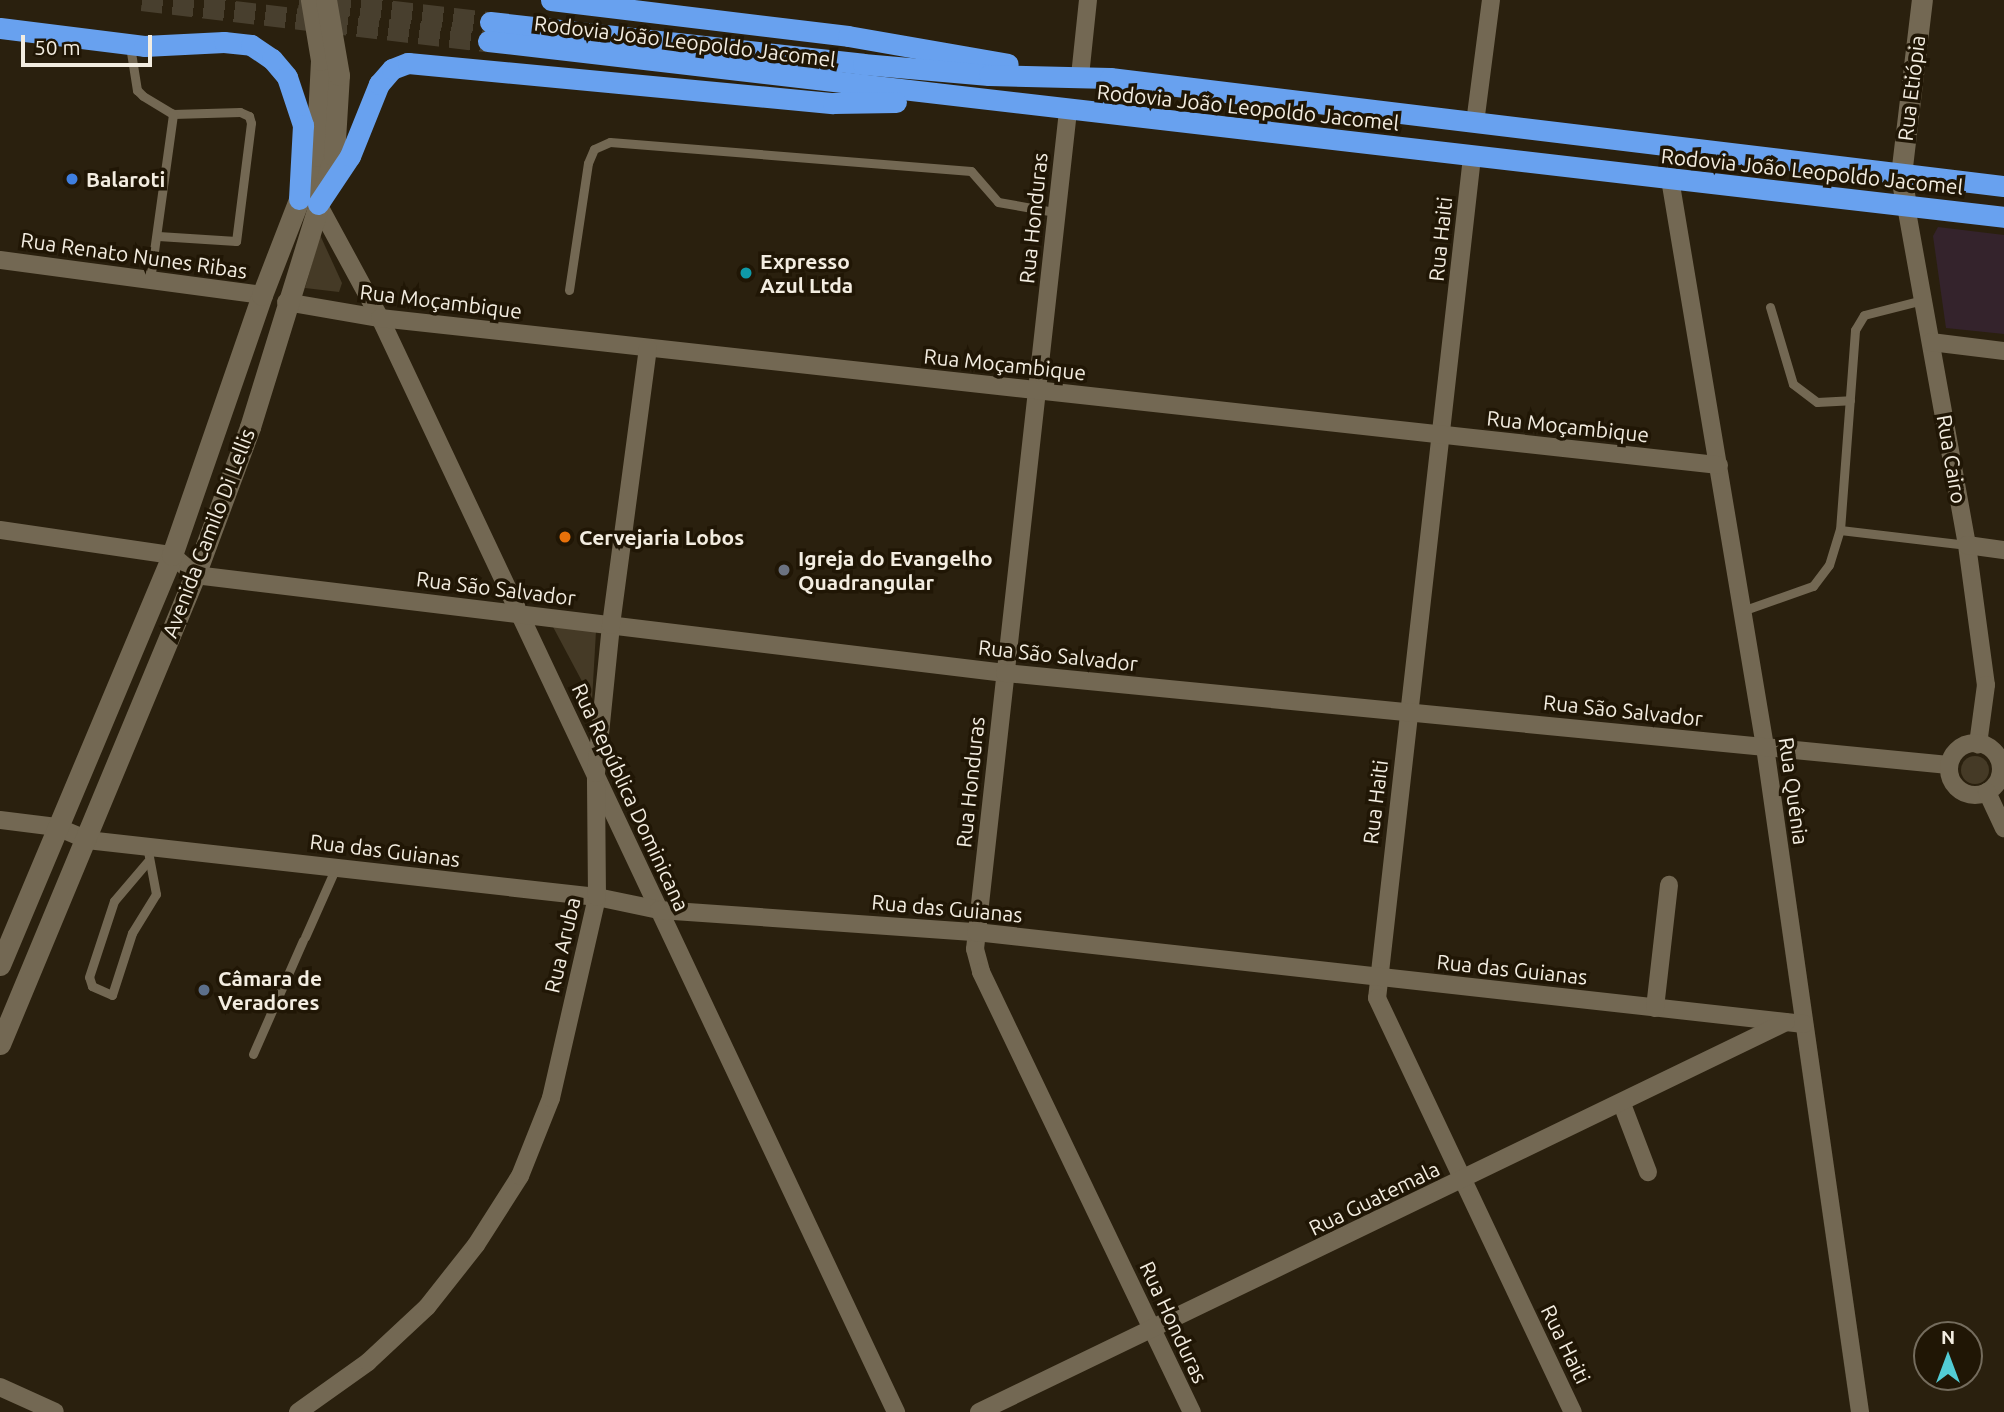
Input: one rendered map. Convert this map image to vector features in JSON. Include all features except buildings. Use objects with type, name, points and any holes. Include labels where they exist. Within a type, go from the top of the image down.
[{"type":"highway","points":[[551,0],[679,7],[1080,76]]},
{"type":"highway","points":[[0,28],[130,44],[224,42],[251,45],[272,59],[287,77],[303,125],[308,201]]},
{"type":"highway","name":"Rodovia João Leopoldo Jacomel","points":[[2004,186],[1080,76],[989,75],[489,32],[968,100],[2004,217]]},
{"type":"highway","points":[[308,201],[350,156],[379,84],[391,69],[408,63],[833,103],[968,100]]},
{"type":"main road","name":"Rua Etiópia","points":[[1900,175],[1922,0]]},
{"type":"main road","name":"Avenida Camilo Di Lellis","points":[[0,1044],[195,575],[250,426],[286,302],[316,156],[320,112],[319,2]]},
{"type":"main road","name":"Rua Cairo","points":[[1900,175],[1906,206]]},
{"type":"main road","name":"Avenida Camilo Di Lellis","points":[[0,965],[172,555],[262,295],[308,201]]},
{"type":"street","points":[[1080,76],[1088,0]]},
{"type":"street","points":[[1475,123],[1491,0]]},
{"type":"street","name":"Rua Honduras","points":[[1068,111],[976,932],[981,972],[1192,1412]]},
{"type":"street","name":"Rua Haiti","points":[[1472,157],[1377,998],[1573,1412]]},
{"type":"street","name":"Rua Quênia","points":[[1670,180],[1720,465],[1765,747],[1796,1023],[1860,1412]]},
{"type":"street","name":"Rua República Dominicana","points":[[308,201],[380,318],[517,614],[596,773],[897,1412]]},
{"type":"street","name":"Rua Cairo","points":[[1906,206],[1967,545],[1986,685],[1978,744]]},
{"type":"street","name":"Rua Renato Nunes Ribas","points":[[0,260],[262,295]]},
{"type":"street","name":"Rua Moçambique","points":[[286,302],[380,318],[1720,465]]},
{"type":"street","points":[[1931,342],[2004,351]]},
{"type":"street","name":"Rua Aruba","points":[[298,1412],[368,1362],[427,1307],[476,1245],[520,1175],[551,1098],[597,897],[596,773],[611,625],[648,348]]},
{"type":"street","points":[[0,530],[172,555],[195,575]]},
{"type":"street","points":[[1967,545],[2004,550]]},
{"type":"street","name":"Rua São Salvador","points":[[195,575],[1005,673],[1949,765]]},
{"type":"street","points":[[1978,744],[1994,752],[2002,769],[1997,783],[1987,792],[1971,795],[1957,789],[1949,765],[1959,748],[1978,744]]},
{"type":"street","points":[[1987,792],[2004,828]]},
{"type":"street","name":"Rua das Guianas","points":[[0,820],[57,827],[87,840],[148,853],[336,867],[597,897],[659,910],[976,932],[1796,1023]]},
{"type":"street","points":[[1655,1008],[1669,885]]},
{"type":"street","name":"Rua Guatemala","points":[[979,1412],[1796,1023]]},
{"type":"street","points":[[1622,1104],[1648,1172]]},
{"type":"street","points":[[0,1388],[55,1412]]},
{"type":"lane","points":[[130,44],[137,90],[173,114],[240,112],[248,116],[239,233],[230,244],[158,236]]},
{"type":"lane","points":[[150,280],[173,114]]},
{"type":"lane","points":[[569,290],[588,163],[594,149],[610,142],[971,171],[998,202],[1055,212]]},
{"type":"lane","points":[[1742,611],[1813,586],[1829,565],[1840,530],[1855,330],[1864,315],[1923,300]]},
{"type":"lane","points":[[1770,307],[1793,384],[1816,402],[1850,400]]},
{"type":"lane","points":[[1840,530],[1967,545]]},
{"type":"lane","points":[[148,853],[155,876],[156,894],[132,933],[112,995],[92,986],[89,977],[114,901],[148,853]]},
{"type":"lane","points":[[253,1054],[336,867]]},
{"type":"shaded area","points":[[1938,227],[2004,235],[2004,334],[1946,328],[1933,236]]},
{"type":"shaded area","points":[[320,235],[342,283],[339,292],[305,288]]},
{"type":"shaded area","points":[[552,625],[596,631],[592,700]]},
{"type":"shaded area","points":[[1975,756],[1985,760],[1989,770],[1985,780],[1975,784],[1965,780],[1961,770],[1965,760]]},
{"type":"tunnel","points":[[142,0],[488,41]]},
{"type":"tunnel","points":[[299,0],[490,22]]},
{"type":"place","name":"Balaroti","points":[[72,179]]},
{"type":"place","name":"Expresso Azul Ltda","points":[[746,273]]},
{"type":"place","name":"Cervejaria Lobos","points":[[565,537]]},
{"type":"place","name":"Igreja do Evangelho Quadrangular","points":[[784,570]]},
{"type":"place","name":"Câmara de Veradores","points":[[204,990]]}]
